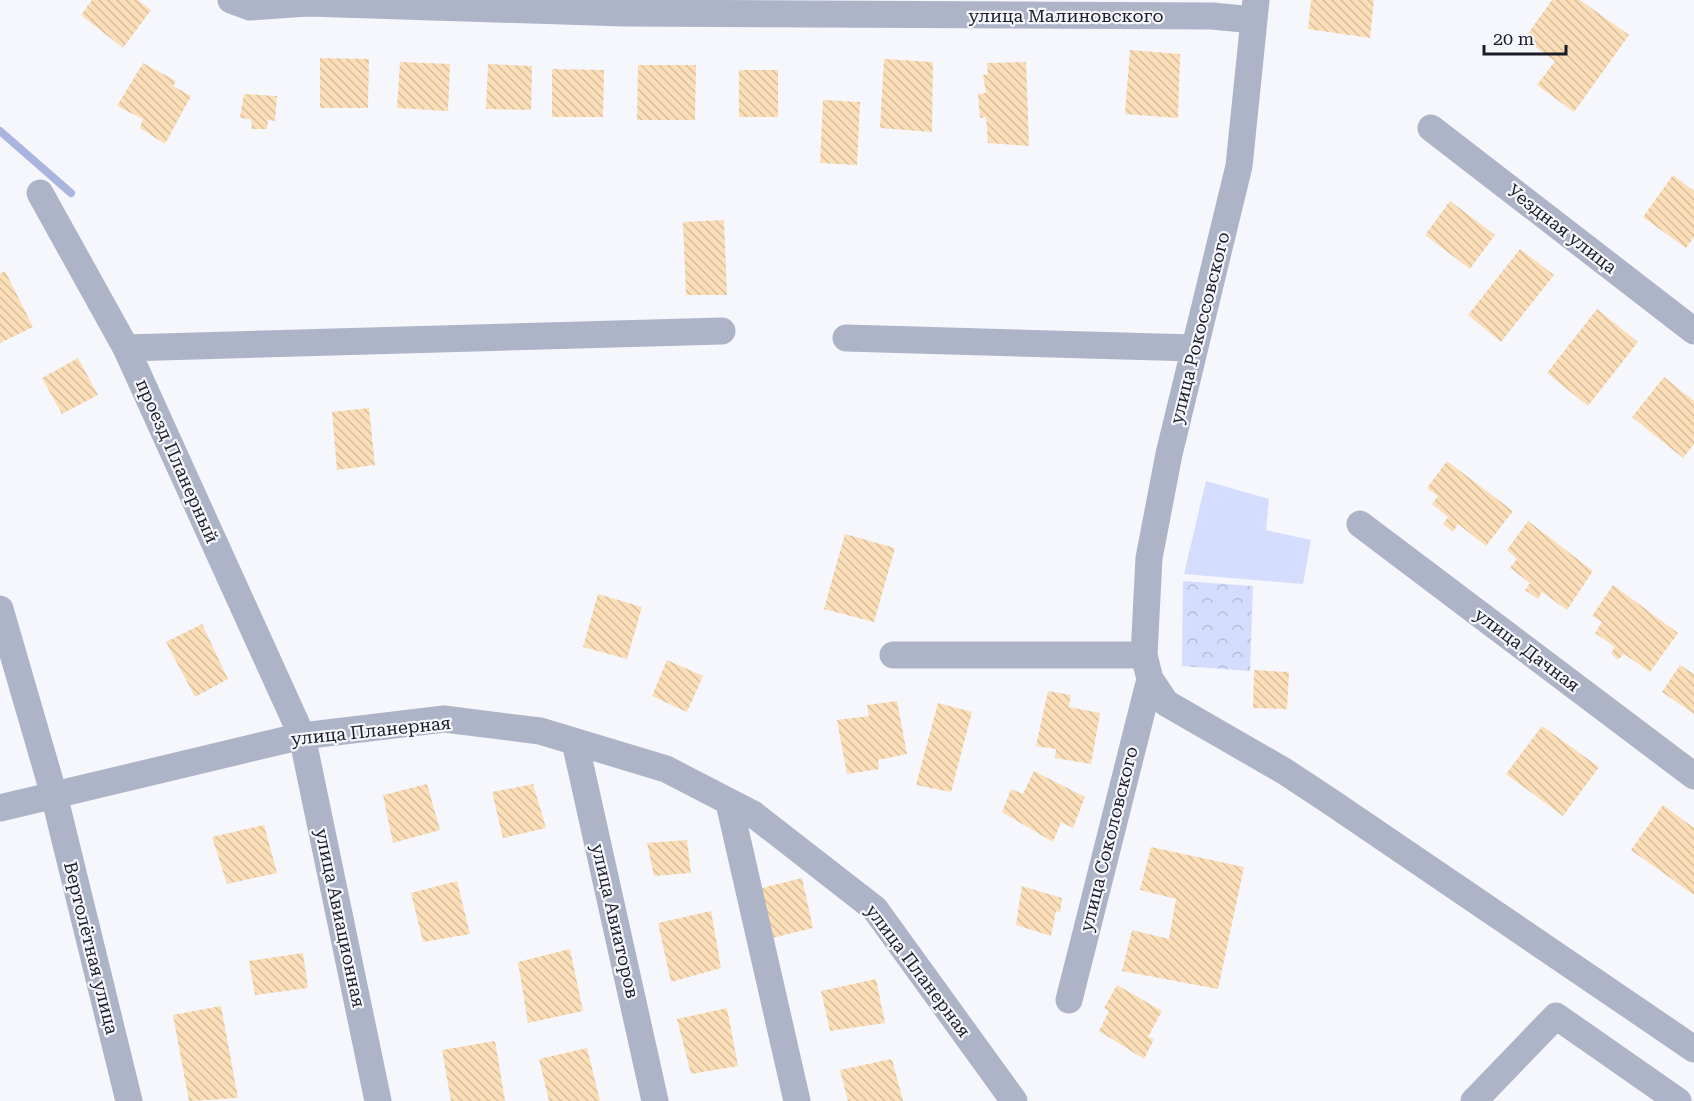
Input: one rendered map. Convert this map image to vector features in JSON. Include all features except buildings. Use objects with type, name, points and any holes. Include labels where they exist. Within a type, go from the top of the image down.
[{"type":"street","name":"улица Малиновского","points":[[231,0],[250,8],[309,1],[625,7],[946,8],[1212,16],[1255,10]]},
{"type":"street","name":"улица Рокоссовского","points":[[1147,667],[1149,558],[1194,348],[1239,166],[1255,10]]},
{"type":"street","name":"Уездная улица","points":[[1431,128],[1694,331]]},
{"type":"street","name":"проезд Планерный","points":[[40,193],[126,348],[302,736]]},
{"type":"street","points":[[126,348],[722,331]]},
{"type":"street","points":[[846,338],[1194,348]]},
{"type":"street","name":"улица Дачная","points":[[1360,524],[1694,776]]},
{"type":"street","name":"Вертолётная улица","points":[[0,609],[54,795],[129,1101]]},
{"type":"street","points":[[893,655],[1147,667],[1166,703],[1284,771],[1694,1049]]},
{"type":"street","name":"улица Соколовского","points":[[1069,1000],[1147,667]]},
{"type":"street","name":"улица Планерная","points":[[0,808],[302,736],[444,719],[540,731],[666,769],[753,814],[875,909],[1014,1101]]},
{"type":"street","name":"улица Авиационная","points":[[302,736],[378,1101]]},
{"type":"street","name":"улица Авиаторов","points":[[575,742],[656,1101]]},
{"type":"street","points":[[729,803],[797,1101]]},
{"type":"street","points":[[1474,1101],[1556,1016],[1678,1101]]},
{"type":"green space","points":[[1206,481],[1269,499],[1266,530],[1311,540],[1303,584],[1184,574]]},
{"type":"green space","points":[[1183,581],[1253,586],[1250,671],[1182,666]]},
{"type":"waterway","points":[[0,131],[71,193]]}]
